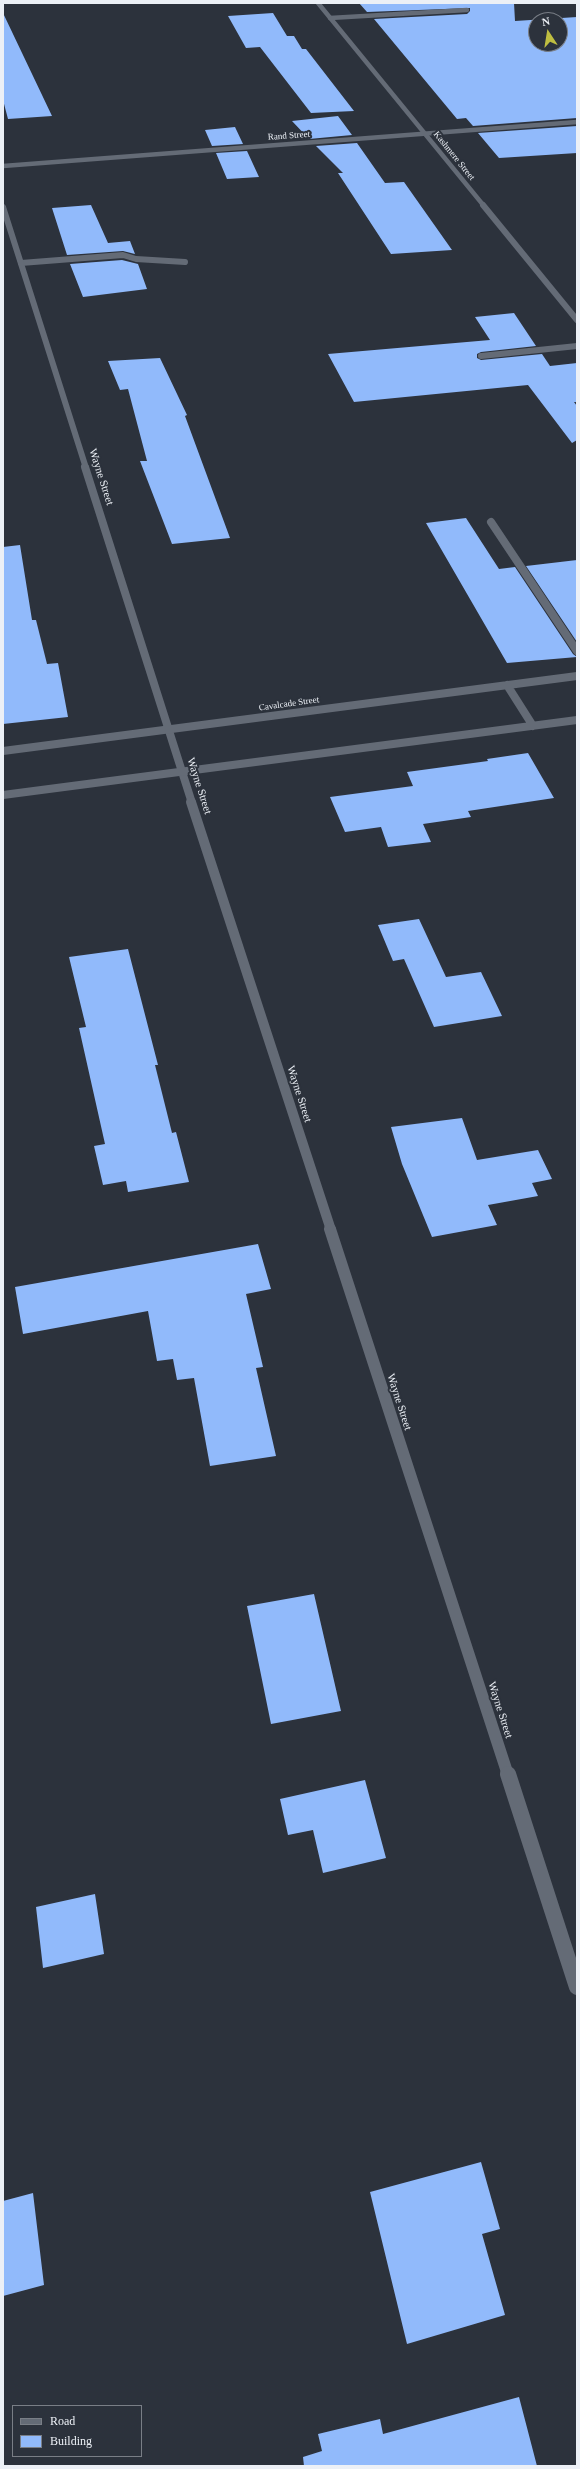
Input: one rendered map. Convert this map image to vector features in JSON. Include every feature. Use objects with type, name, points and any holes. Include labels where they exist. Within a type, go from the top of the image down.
[{"type":"street","name":"Kashmere Street","points":[[318,3],[577,320]]},
{"type":"street","points":[[330,18],[466,10]]},
{"type":"street","name":"Rand Street","points":[[3,166],[577,122]]},
{"type":"street","name":"Wayne Street","points":[[3,207],[168,730],[577,1986]]},
{"type":"street","points":[[21,263],[123,256],[136,259],[185,262]]},
{"type":"street","points":[[481,356],[577,346]]},
{"type":"street","points":[[491,522],[577,651]]},
{"type":"street","name":"Cavalcade Street","points":[[3,751],[577,676]]},
{"type":"street","points":[[507,685],[533,726]]},
{"type":"street","points":[[3,795],[182,773],[577,720]]},
{"type":"building","points":[[359,3],[514,3],[515,21],[528,20],[528,52],[568,52],[568,18],[577,17],[577,118],[473,126],[466,118],[457,119],[374,19],[467,14],[470,11],[470,8],[367,12]]},
{"type":"building","points":[[3,13],[52,116],[8,119],[3,100]]},
{"type":"building","points":[[273,13],[287,36],[294,36],[302,49],[306,49],[354,111],[311,113],[260,47],[246,48],[228,16]]},
{"type":"building","points":[[338,116],[352,135],[309,139],[292,121]]},
{"type":"building","points":[[577,126],[577,153],[499,158],[478,133]]},
{"type":"building","points":[[235,127],[243,144],[212,146],[205,130]]},
{"type":"building","points":[[357,143],[385,183],[404,182],[452,250],[391,254],[338,173],[343,173],[316,146]]},
{"type":"building","points":[[247,151],[259,177],[227,179],[216,153]]},
{"type":"building","points":[[91,205],[108,243],[130,241],[135,254],[123,251],[67,255],[52,208]]},
{"type":"building","points":[[122,260],[138,264],[147,289],[83,297],[70,264]]},
{"type":"building","points":[[514,313],[536,346],[481,352],[477,354],[477,358],[481,360],[542,354],[550,366],[577,363],[577,402],[574,402],[577,406],[577,440],[572,443],[528,385],[354,402],[328,354],[490,340],[475,317]]},
{"type":"building","points":[[160,358],[187,415],[185,416],[230,538],[172,544],[140,461],[147,461],[128,389],[120,390],[108,361]]},
{"type":"building","points":[[466,518],[499,569],[515,567],[573,654],[577,657],[507,663],[426,523]]},
{"type":"building","points":[[20,545],[32,620],[36,620],[47,664],[58,663],[68,717],[3,724],[3,547]]},
{"type":"building","points":[[577,560],[577,642],[526,566]]},
{"type":"building","points":[[528,753],[554,798],[468,811],[471,817],[423,824],[431,842],[388,847],[381,827],[345,832],[330,797],[413,786],[407,772],[488,761],[487,759]]},
{"type":"building","points":[[419,919],[446,977],[481,972],[502,1016],[434,1027],[404,959],[393,961],[378,925]]},
{"type":"building","points":[[128,949],[158,1065],[155,1065],[172,1133],[176,1132],[189,1182],[128,1192],[126,1181],[103,1185],[94,1146],[105,1144],[79,1028],[86,1027],[69,957]]},
{"type":"building","points":[[462,1118],[477,1160],[538,1150],[552,1179],[532,1183],[538,1196],[488,1205],[497,1225],[432,1237],[402,1164],[391,1127]]},
{"type":"building","points":[[258,1244],[271,1289],[246,1294],[263,1367],[256,1368],[276,1456],[210,1466],[194,1378],[177,1380],[173,1359],[157,1361],[148,1311],[23,1334],[15,1287]]},
{"type":"building","points":[[314,1594],[341,1711],[271,1724],[247,1606]]},
{"type":"building","points":[[365,1780],[386,1858],[323,1873],[313,1830],[288,1835],[280,1799]]},
{"type":"building","points":[[95,1894],[104,1954],[43,1968],[36,1907]]},
{"type":"building","points":[[481,2162],[500,2229],[482,2234],[505,2315],[407,2344],[370,2192]]},
{"type":"building","points":[[33,2193],[44,2285],[3,2296],[3,2201]]},
{"type":"building","points":[[519,2397],[537,2466],[304,2466],[303,2457],[322,2451],[318,2434],[380,2419],[383,2434]]}]
